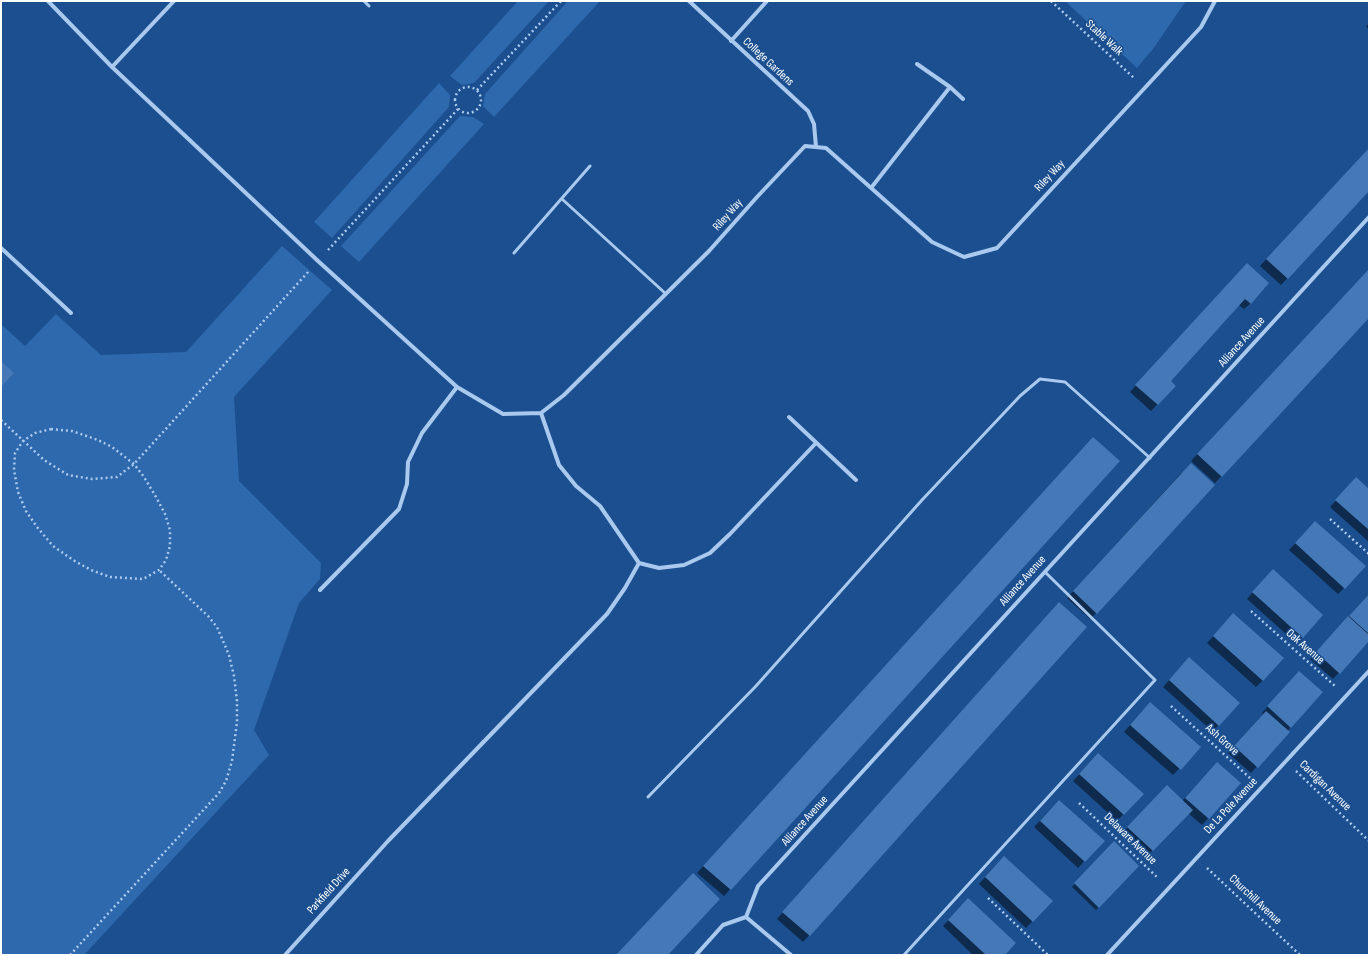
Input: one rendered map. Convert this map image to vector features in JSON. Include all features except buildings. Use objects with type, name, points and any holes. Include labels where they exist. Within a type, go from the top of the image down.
[{"type":"street","points":[[48,1],[112,67],[318,261],[457,387],[502,414],[541,413],[564,395],[666,294]]},
{"type":"street","points":[[112,67],[174,1]]},
{"type":"street","name":"College Gardens","points":[[689,1],[808,111],[814,124],[816,147]]},
{"type":"street","points":[[731,41],[767,1]]},
{"type":"street","name":"Riley Way","points":[[666,294],[709,251],[805,146],[826,148],[932,242],[964,257],[997,248],[1201,27],[1215,1]]},
{"type":"street","points":[[917,64],[950,87],[963,99]]},
{"type":"street","points":[[870,188],[950,87]]},
{"type":"street","name":"Alliance Avenue","points":[[746,916],[758,886],[1369,217]]},
{"type":"street","points":[[1,248],[71,313]]},
{"type":"street","points":[[320,590],[399,509],[407,484],[408,462],[422,433],[457,387]]},
{"type":"street","points":[[541,413],[559,465],[576,486],[600,506],[639,563],[659,568],[684,565],[710,553],[730,534],[816,443]]},
{"type":"street","points":[[788,417],[856,480]]},
{"type":"street","name":"Parkfield Drive","points":[[284,955],[388,841],[607,614],[625,588],[639,563]]},
{"type":"street","name":"De La Pole Avenue","points":[[1107,955],[1369,670]]},
{"type":"street","points":[[696,955],[723,925],[746,916],[791,955]]},
{"type":"lane","points":[[364,1],[369,6]]},
{"type":"lane","points":[[514,253],[590,166]]},
{"type":"lane","points":[[562,199],[666,294]]},
{"type":"lane","points":[[648,797],[756,686],[928,494],[1020,396],[1040,379],[1065,382],[1150,458]]},
{"type":"lane","points":[[904,955],[1155,680],[1045,572]]},
{"type":"path","points":[[477,90],[561,1]]},
{"type":"path","name":"Stable Walk","points":[[1051,1],[1144,88]]},
{"type":"path","points":[[469,87],[477,90],[481,101],[479,108],[476,111],[468,113],[458,109],[455,101],[457,92],[460,89],[469,87]]},
{"type":"path","points":[[1,420],[44,460],[68,475],[92,479],[117,477],[134,464],[458,109]]},
{"type":"path","points":[[51,429],[72,431],[98,440],[112,447],[134,464],[156,496],[165,514],[170,530],[170,546],[166,560],[159,570],[143,580],[110,577],[91,570],[53,546],[37,527],[26,510],[18,492],[14,470],[14,453],[23,441],[35,433],[51,429]]},
{"type":"path","points":[[1330,519],[1369,554]]},
{"type":"path","points":[[70,955],[219,793],[226,782],[232,761],[237,722],[237,701],[230,655],[217,627],[208,616],[159,570]]},
{"type":"path","name":"Oak Avenue","points":[[1251,611],[1346,695]]},
{"type":"path","name":"Ash Grove","points":[[1171,706],[1261,788]]},
{"type":"path","name":"Cardigan Avenue","points":[[1286,761],[1369,841]]},
{"type":"path","name":"Delaware Avenue","points":[[1079,803],[1169,888]]},
{"type":"path","name":"Churchill Avenue","points":[[1197,858],[1300,955]]},
{"type":"path","points":[[988,898],[1048,955]]},
{"type":"shaded area","points":[[518,1],[549,1],[474,83],[462,85],[450,76]]},
{"type":"shaded area","points":[[568,1],[600,1],[494,117],[483,106],[485,94]]},
{"type":"shaded area","points":[[1065,1],[1186,1],[1153,49],[1137,68]]},
{"type":"shaded area","points":[[439,83],[450,95],[449,107],[332,238],[314,222]]},
{"type":"shaded area","points":[[460,116],[473,117],[484,124],[359,262],[341,246]]},
{"type":"shaded area","points":[[282,246],[332,290],[234,397],[239,481],[321,563],[320,579],[299,603],[254,730],[269,755],[84,955],[1,955],[1,324],[25,346],[56,314],[101,355],[186,352]]}]
